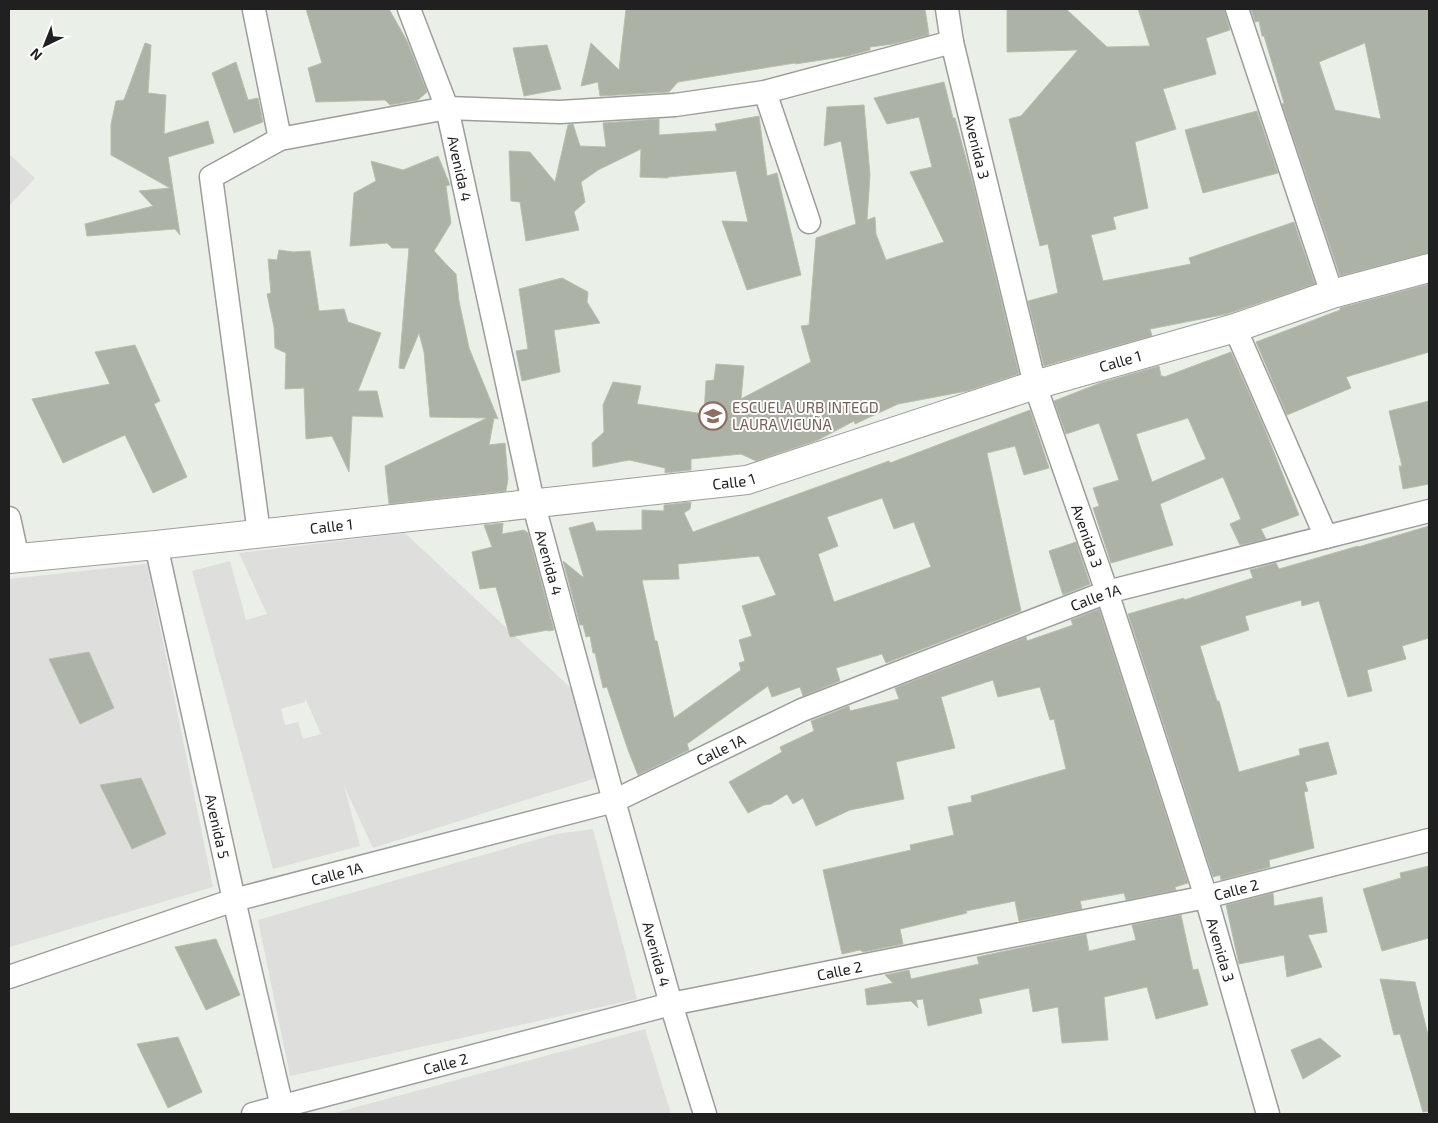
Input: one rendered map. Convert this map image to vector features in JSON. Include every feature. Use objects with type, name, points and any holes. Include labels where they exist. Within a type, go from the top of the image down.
[{"type":"street","name":"Avenida 4","points":[[409,9],[447,108],[533,502],[671,1004],[705,1114]]},
{"type":"street","name":"Avenida 3","points":[[947,9],[952,42],[1036,385],[1107,592],[1206,897],[1268,1114]]},
{"type":"street","points":[[1237,9],[1332,294]]},
{"type":"street","points":[[254,10],[280,139]]},
{"type":"street","points":[[259,533],[211,177],[280,139],[447,108],[560,112],[675,105],[765,92],[952,42]]},
{"type":"street","points":[[765,92],[809,222]]},
{"type":"street","name":"Calle 1","points":[[13,559],[747,480],[1036,385],[1235,328],[1332,294],[1429,268]]},
{"type":"street","points":[[1235,328],[1326,536]]},
{"type":"street","name":"Calle 1A","points":[[9,977],[234,900],[614,801],[802,710],[1107,592],[1429,511]]},
{"type":"street","points":[[9,518],[13,559]]},
{"type":"street","name":"Avenida 5","points":[[156,544],[234,900],[282,1107]]},
{"type":"street","name":"Calle 2","points":[[253,1114],[671,1004],[1206,897],[1429,840]]},
{"type":"shaded area","points":[[9,154],[35,178],[9,206]]},
{"type":"shaded area","points":[[405,533],[574,691],[596,778],[373,848],[344,786],[360,846],[273,869],[192,571],[230,561],[246,620],[267,614],[239,553]],"holes":[[[305,698],[321,734],[303,739],[298,722],[285,725],[281,709],[305,702]]]},
{"type":"shaded area","points":[[147,564],[213,887],[9,947],[9,579]]},
{"type":"shaded area","points":[[593,829],[637,999],[290,1076],[258,920],[556,834]]},
{"type":"shaded area","points":[[645,1029],[671,1114],[331,1114]]},
{"type":"building","points":[[306,9],[389,9],[407,41],[427,92],[418,100],[390,105],[385,100],[316,102],[308,68],[322,63]]},
{"type":"building","points":[[626,9],[925,9],[929,35],[893,44],[870,47],[870,50],[848,56],[678,82],[669,92],[600,96],[598,82],[581,86],[591,43],[619,70]]},
{"type":"building","points":[[1007,9],[1066,9],[1107,47],[1150,46],[1138,9],[1224,9],[1230,30],[1206,38],[1216,74],[1163,89],[1176,129],[1135,142],[1148,208],[1113,217],[1116,229],[1091,235],[1103,281],[1191,264],[1189,258],[1294,222],[1315,284],[1227,314],[1150,329],[1152,336],[1044,366],[1028,301],[1058,293],[1048,244],[1040,246],[1009,119],[1021,116],[1078,50],[1007,52]]},
{"type":"building","points":[[1251,9],[1429,9],[1429,253],[1340,276],[1282,104],[1284,103],[1264,36],[1262,36],[1259,21],[1255,22]],"holes":[[[1365,43],[1381,119],[1335,110],[1319,62]]]},
{"type":"building","points":[[145,43],[151,45],[148,93],[166,95],[164,134],[208,121],[214,143],[168,157],[180,235],[175,229],[87,236],[85,224],[153,206],[139,191],[170,188],[111,155],[111,124],[116,101],[124,100]]},
{"type":"building","points":[[547,45],[561,89],[524,96],[513,48]]},
{"type":"building","points":[[236,62],[248,100],[258,98],[263,122],[234,133],[212,73]]},
{"type":"building","points":[[944,82],[973,184],[1019,374],[967,391],[898,404],[855,424],[854,421],[818,440],[756,461],[741,454],[691,459],[691,470],[665,473],[665,468],[629,460],[593,467],[592,443],[604,432],[603,405],[613,382],[641,386],[637,404],[704,414],[706,381],[714,380],[716,364],[744,366],[741,399],[811,362],[801,326],[809,325],[816,238],[856,224],[841,141],[824,146],[827,107],[864,105],[870,175],[867,220],[875,217],[876,234],[886,260],[944,242],[910,172],[932,167],[919,117],[887,124],[874,98]]},
{"type":"building","points":[[1257,111],[1278,173],[1203,193],[1185,130]]},
{"type":"building","points":[[759,116],[767,176],[777,173],[801,275],[747,290],[722,221],[748,222],[736,171],[668,178],[640,177],[641,149],[598,170],[581,182],[585,202],[574,212],[579,230],[526,241],[520,202],[511,201],[509,151],[530,152],[555,182],[568,125],[573,124],[580,146],[606,147],[603,123],[659,119],[659,135],[717,131],[715,124]]},
{"type":"building","points":[[438,156],[450,185],[446,186],[451,223],[434,251],[456,274],[459,301],[469,348],[498,419],[494,418],[489,445],[505,443],[508,479],[506,491],[389,504],[385,466],[487,418],[430,417],[424,352],[419,333],[404,369],[399,368],[409,248],[392,248],[387,243],[350,246],[354,193],[376,181],[371,161],[403,170]]},
{"type":"building","points":[[279,250],[293,252],[310,251],[319,311],[344,309],[348,322],[381,333],[358,391],[377,391],[383,417],[352,416],[349,472],[332,436],[306,439],[304,388],[285,389],[286,353],[275,348],[274,327],[267,294],[271,293],[268,259],[277,260]]},
{"type":"building","points":[[562,278],[588,292],[587,302],[600,323],[554,330],[560,372],[522,381],[516,351],[528,349],[519,289]]},
{"type":"building","points":[[1429,284],[1429,352],[1346,377],[1351,388],[1287,415],[1256,342],[1340,310],[1340,308]]},
{"type":"building","points":[[135,345],[160,401],[154,404],[187,477],[153,493],[125,435],[63,463],[32,399],[110,384],[95,352]]},
{"type":"building","points":[[1231,352],[1299,515],[1261,529],[1266,539],[1240,545],[1230,524],[1241,519],[1223,477],[1160,504],[1173,545],[1111,563],[1093,508],[1099,506],[1093,488],[1119,480],[1099,423],[1066,434],[1054,401],[1100,383],[1159,366],[1161,376],[1164,377]],"holes":[[[1188,418],[1206,459],[1152,482],[1136,434]]]},
{"type":"building","points":[[1429,401],[1429,484],[1403,489],[1399,466],[1402,466],[1389,411]]},
{"type":"building","points":[[1030,410],[1049,468],[1024,475],[1015,446],[987,453],[1021,611],[886,663],[882,654],[836,668],[840,681],[803,696],[800,687],[772,697],[768,686],[687,744],[689,750],[638,775],[607,687],[603,688],[590,636],[586,637],[583,625],[580,625],[563,561],[584,578],[569,528],[593,522],[596,531],[642,530],[642,510],[664,511],[664,505],[691,502],[690,509],[684,513],[693,532],[889,461],[890,463]],"holes":[[[882,498],[894,529],[914,522],[931,567],[834,602],[818,554],[838,546],[827,517]],[[759,556],[776,595],[742,606],[752,636],[739,640],[745,661],[739,663],[741,670],[674,718],[642,580],[679,579],[678,564]]]},
{"type":"building","points":[[503,523],[502,534],[524,530],[528,533],[554,630],[510,637],[496,587],[480,589],[472,552],[492,547],[484,525]]},
{"type":"building","points":[[1429,526],[1429,638],[1402,646],[1406,659],[1367,670],[1372,691],[1348,697],[1319,601],[1302,606],[1301,600],[1245,616],[1249,630],[1200,646],[1217,701],[1219,701],[1239,772],[1300,755],[1299,749],[1328,742],[1337,774],[1305,782],[1308,791],[1304,792],[1314,848],[1269,860],[1270,867],[1221,880],[1220,875],[1213,877],[1128,614],[1184,598],[1184,600],[1253,578],[1250,570],[1276,563],[1279,569]]},
{"type":"building","points":[[1076,542],[1090,584],[1063,595],[1049,551]]},
{"type":"building","points":[[1099,609],[1188,883],[1175,887],[1176,890],[1126,900],[1124,893],[1080,901],[1082,909],[1019,921],[1015,901],[966,911],[967,913],[900,929],[903,944],[842,954],[823,870],[911,850],[910,845],[954,835],[948,807],[972,802],[971,796],[1066,769],[1054,719],[1050,720],[1040,687],[998,697],[993,680],[941,697],[955,748],[896,762],[904,799],[850,810],[816,826],[803,798],[793,804],[787,794],[771,804],[764,805],[748,813],[729,782],[782,752],[780,747],[814,731],[811,721],[849,706],[850,711],[899,699],[895,688],[1026,637],[1027,641],[1073,625],[1071,620]]},
{"type":"building","points":[[89,652],[114,708],[80,724],[49,659]]},
{"type":"building","points":[[141,778],[166,834],[132,849],[100,785]]},
{"type":"building","points":[[1429,866],[1429,938],[1382,951],[1363,889],[1401,878],[1400,873]]},
{"type":"building","points":[[1273,893],[1274,906],[1322,897],[1327,932],[1308,935],[1322,967],[1287,977],[1284,955],[1239,964],[1226,905]]},
{"type":"building","points":[[1181,915],[1193,970],[1198,969],[1208,1005],[1156,1019],[1147,987],[1104,997],[1108,1040],[1062,1043],[1058,1007],[1033,1012],[1029,988],[979,999],[982,1013],[928,1026],[923,999],[916,1000],[918,1008],[911,1001],[867,1005],[865,989],[893,983],[885,975],[909,970],[911,979],[979,964],[977,957],[1086,934],[1089,951],[1136,940],[1132,925]]},
{"type":"building","points":[[216,939],[240,995],[206,1010],[175,947]]},
{"type":"building","points":[[1380,979],[1415,982],[1429,1039],[1429,1111],[1423,1112],[1400,1034],[1394,1035]]},
{"type":"building","points":[[178,1037],[202,1092],[168,1108],[137,1044]]},
{"type":"building","points":[[1320,1038],[1341,1056],[1303,1079],[1291,1050]]},
{"type":"place","name":"ESCUELA URB INTEGD LAURA VICUÑA","points":[[713,416]]}]
